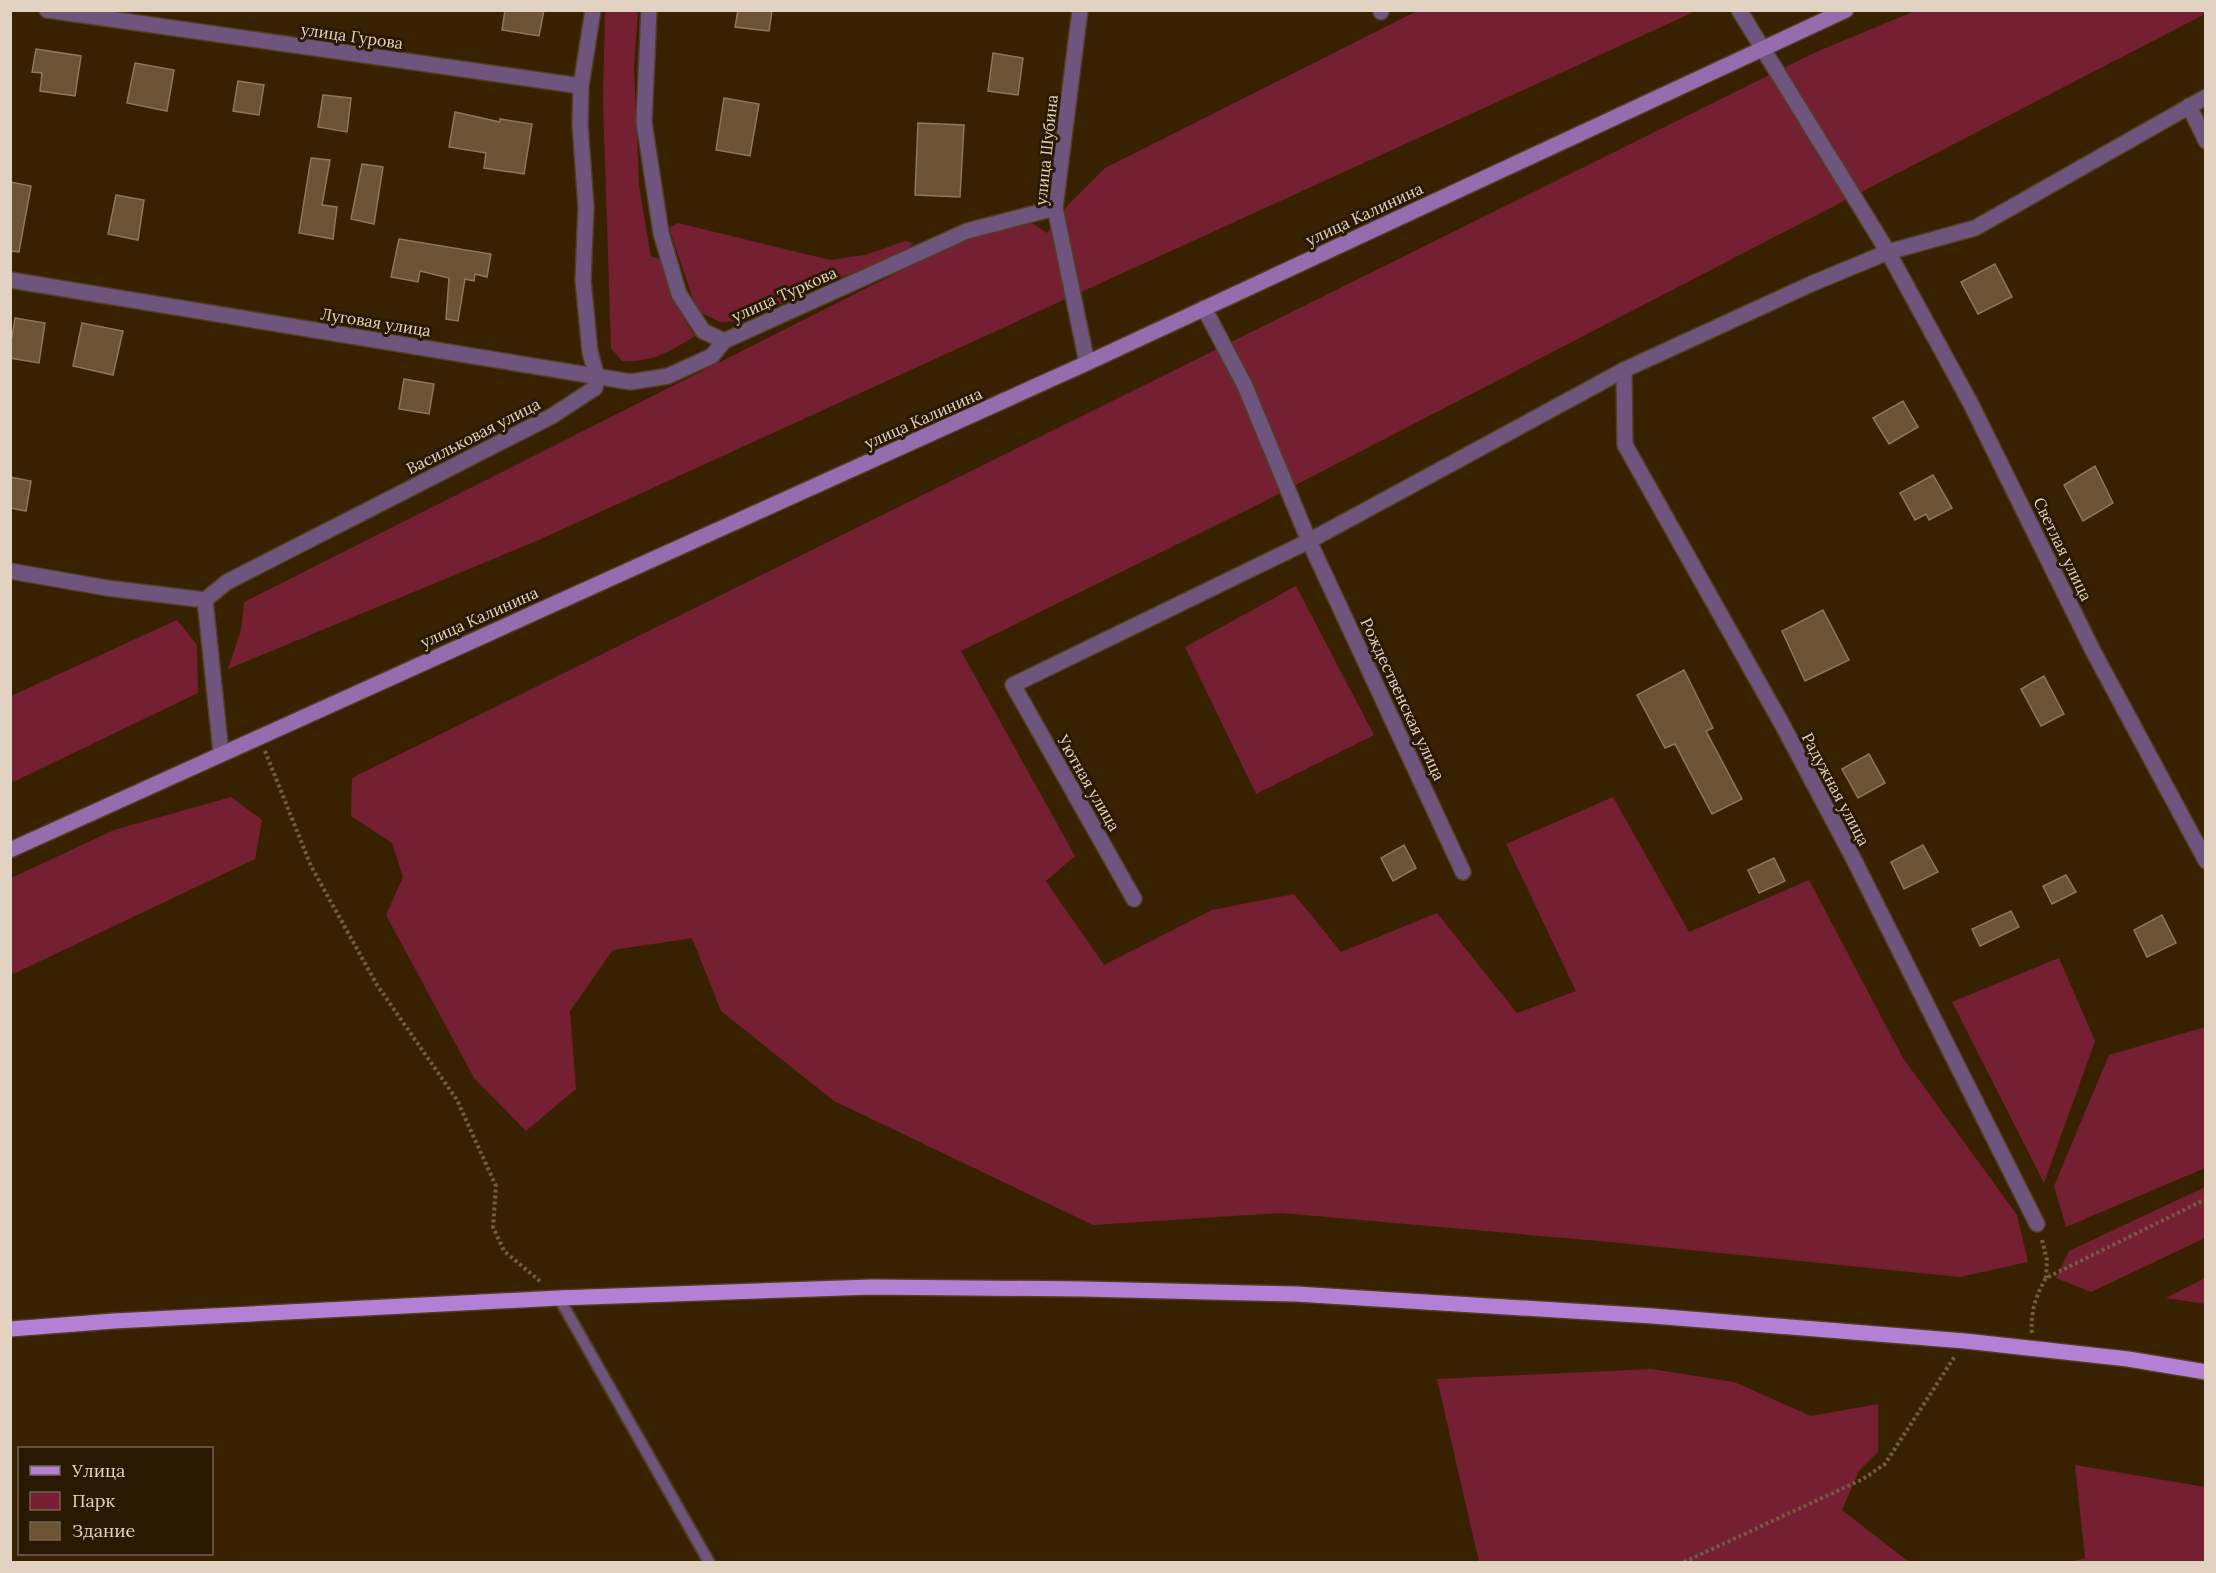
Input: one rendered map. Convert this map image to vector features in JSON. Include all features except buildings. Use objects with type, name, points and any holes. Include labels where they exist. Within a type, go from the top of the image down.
[{"type":"main road","name":"улица Калинина","points":[[10,850],[1087,363],[1846,10]]},
{"type":"main road","points":[[10,1329],[114,1321],[558,1298],[872,1287],[1084,1289],[1273,1294],[1653,1316],[2035,1348],[2128,1359],[2205,1372]]},
{"type":"street","name":"улица Гурова","points":[[47,10],[581,86]]},
{"type":"street","points":[[593,10],[581,86],[580,124],[586,207],[583,280],[590,352],[597,377]]},
{"type":"street","name":"улица Туркова","points":[[649,10],[644,122],[661,233],[679,294],[703,331],[724,341],[967,231],[1055,208]]},
{"type":"street","name":"улица Шубина","points":[[1080,10],[1055,208],[1087,363]]},
{"type":"street","name":"Светлая улица","points":[[1738,10],[1888,252],[1971,404],[2093,651],[2205,861]]},
{"type":"street","points":[[1309,541],[1624,370],[1888,252],[1975,228],[2205,97]]},
{"type":"street","points":[[2189,106],[2205,141]]},
{"type":"street","name":"Луговая улица","points":[[10,280],[631,382],[668,376],[712,356],[724,341]]},
{"type":"street","name":"Рождественская улица","points":[[1204,308],[1245,386],[1309,541],[1463,872]]},
{"type":"street","name":"Радужная улица","points":[[1624,370],[1625,445],[1782,724],[2037,1224]]},
{"type":"street","name":"Васильковая улица","points":[[205,600],[227,582],[552,416],[595,388],[597,377]]},
{"type":"street","name":"Уютная улица","points":[[1134,898],[1013,685],[1309,541]]},
{"type":"street","points":[[10,571],[107,588],[205,600],[221,753]]},
{"type":"lane","points":[[558,1298],[709,1563]]},
{"type":"path","points":[[259,736],[311,866],[377,984],[457,1100],[496,1186],[493,1227],[504,1251],[523,1265],[558,1298]]},
{"type":"path","points":[[2046,1278],[2205,1199]]},
{"type":"path","points":[[2035,1348],[2031,1322],[2036,1294],[2046,1278],[2047,1260],[2037,1224]]},
{"type":"path","points":[[1684,1563],[1863,1479],[1885,1464],[1965,1341]]},
{"type":"green space","points":[[1419,10],[1696,11],[541,539],[228,669],[241,630],[244,602],[966,238],[1032,223],[1047,233],[1068,205],[1105,168]]},
{"type":"green space","points":[[605,11],[638,11],[634,68],[639,185],[651,257],[662,259],[675,299],[695,336],[660,355],[632,361],[622,361],[611,348],[603,100]]},
{"type":"green space","points":[[1915,11],[2205,11],[2205,14],[1255,506],[961,651],[1075,856],[1046,881],[1104,965],[1212,910],[1294,894],[1341,952],[1437,913],[1517,1013],[1576,991],[1506,844],[1613,797],[1689,932],[1809,880],[1903,1058],[2017,1215],[2028,1262],[1960,1277],[1610,1242],[1281,1213],[1093,1225],[834,1101],[721,1011],[692,938],[613,950],[570,1011],[576,1089],[526,1131],[474,1078],[386,915],[403,877],[392,843],[351,816],[352,778],[1816,52]]},
{"type":"green space","points":[[678,223],[830,260],[865,255],[905,241],[914,243],[901,254],[835,280],[743,321],[720,322],[697,311],[669,228]]},
{"type":"green space","points":[[1296,586],[1374,735],[1256,794],[1185,647]]},
{"type":"green space","points":[[177,620],[197,645],[198,693],[11,783],[11,696]]},
{"type":"green space","points":[[231,797],[262,820],[255,859],[11,975],[11,878],[114,830]]},
{"type":"green space","points":[[2059,958],[2095,1041],[2044,1183],[1952,1002]]},
{"type":"green space","points":[[2205,1027],[2205,1168],[2066,1227],[2054,1186],[2109,1055]]},
{"type":"green space","points":[[2205,1187],[2205,1238],[2091,1292],[2056,1278],[2069,1251]]},
{"type":"green space","points":[[2205,1278],[2205,1304],[2166,1298]]},
{"type":"green space","points":[[1651,1369],[1734,1382],[1811,1416],[1878,1404],[1878,1452],[1859,1471],[1842,1510],[1909,1562],[1479,1562],[1437,1379]]},
{"type":"green space","points":[[2075,1465],[2205,1487],[2205,1562],[2070,1562],[2085,1558]]}]
